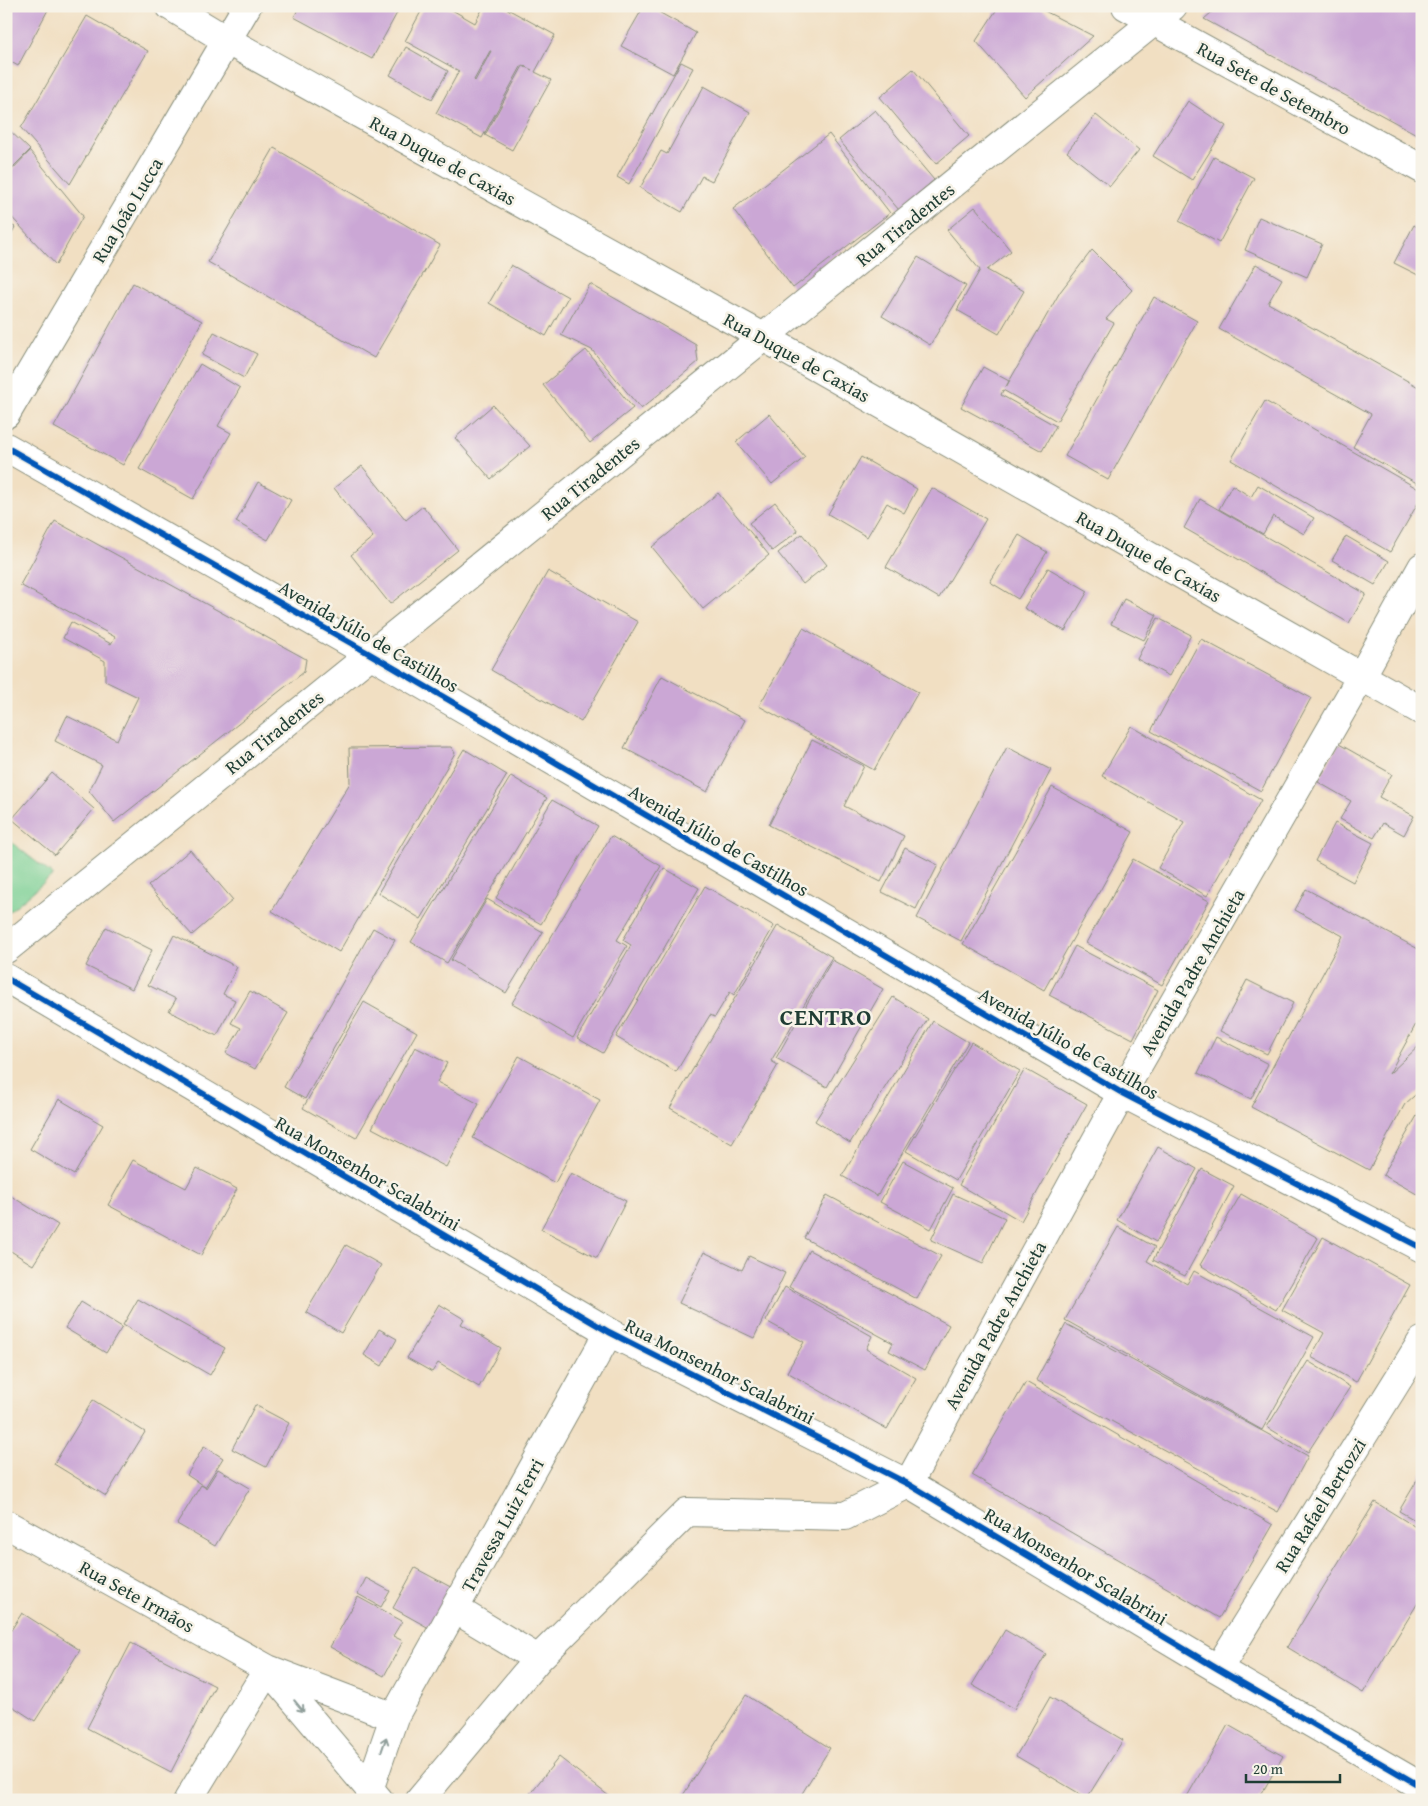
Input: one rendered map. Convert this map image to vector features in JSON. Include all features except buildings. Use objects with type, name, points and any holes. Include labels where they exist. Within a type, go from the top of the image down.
[{"type":"street","name":"Rua Duque de Caxias","points":[[170,6],[228,41],[765,338],[1422,711]]},
{"type":"street","name":"Rua João Lucca","points":[[6,414],[247,6]]},
{"type":"street","name":"Rua Sete de Setembro","points":[[1126,6],[1164,14],[1422,169]]},
{"type":"street","name":"Rua Tiradentes","points":[[6,949],[1164,14]]},
{"type":"street","name":"Avenida Júlio de Castilhos","points":[[6,447],[370,654],[1122,1092],[1422,1248]]},
{"type":"street","name":"Avenida Padre Anchieta","points":[[908,1484],[1122,1092],[1361,677],[1422,567]]},
{"type":"street","name":"Rua Monsenhor Scalabrini","points":[[6,978],[609,1332],[908,1484],[1218,1669],[1422,1787]]},
{"type":"street","name":"Travessa Luiz Ferri","points":[[374,1795],[394,1717],[609,1332]]},
{"type":"street","name":"Rua Rafael Bertozzi","points":[[1218,1669],[1422,1341]]},
{"type":"street","points":[[420,1800],[538,1659],[687,1512],[845,1516],[908,1484]]},
{"type":"street","name":"Rua Sete Irmãos","points":[[6,1524],[268,1669]]},
{"type":"street","points":[[455,1609],[538,1659]]},
{"type":"street","points":[[268,1669],[394,1717]]},
{"type":"street","points":[[268,1669],[374,1795]]},
{"type":"street","points":[[188,1800],[268,1669]]},
{"type":"green space","points":[[6,838],[53,875],[6,914]]},
{"type":"cycle path","points":[[6,447],[370,654],[1122,1093],[1422,1248]]},
{"type":"cycle path","points":[[6,978],[609,1332],[908,1484],[1218,1669],[1422,1787]]},
{"type":"district","name":"CENTRO","points":[[826,1016]]}]
